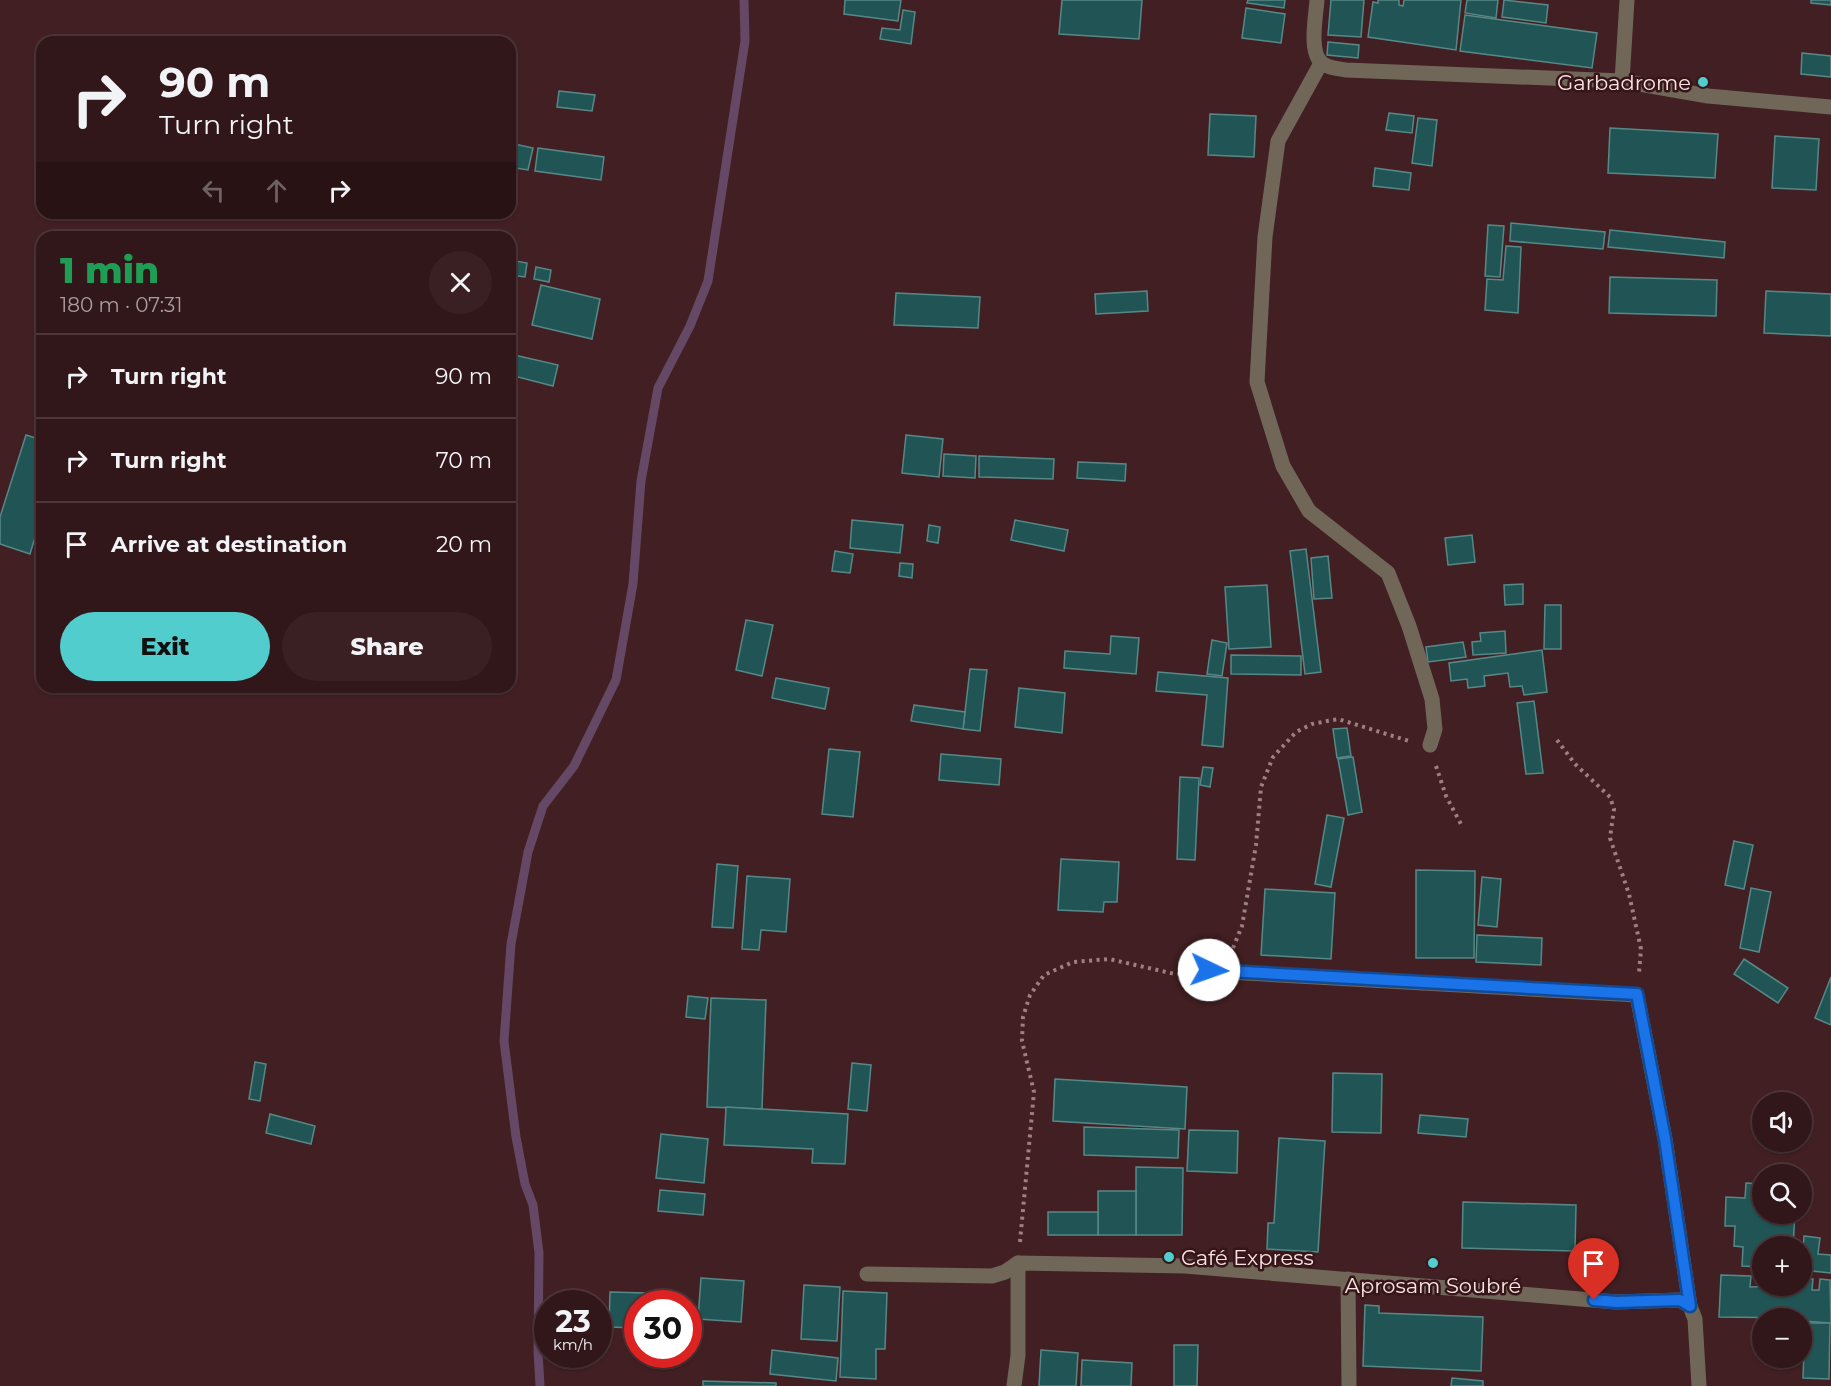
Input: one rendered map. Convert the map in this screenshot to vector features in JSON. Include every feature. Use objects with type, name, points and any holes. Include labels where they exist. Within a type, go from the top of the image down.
[{"type":"street","points":[[1317,0],[1314,51],[1322,63],[1346,70],[1622,81],[1708,96],[1831,107]]},
{"type":"street","points":[[1622,81],[1628,0]]},
{"type":"street","points":[[1322,63],[1278,141],[1266,237],[1257,382],[1283,466],[1309,512],[1388,573],[1409,626],[1432,699],[1435,729],[1430,746]]},
{"type":"street","points":[[1209,970],[1637,994],[1665,1139],[1690,1306],[1695,1319],[1699,1386]]},
{"type":"street","points":[[867,1274],[992,1276],[1005,1272],[1018,1263],[1185,1266],[1616,1302],[1680,1300],[1690,1306]]},
{"type":"street","points":[[1014,1386],[1018,1355],[1018,1263]]},
{"type":"street","points":[[1348,1279],[1349,1386]]},
{"type":"path","points":[[1018,1263],[1034,1092],[1022,1041],[1023,1017],[1030,995],[1044,975],[1073,962],[1109,959],[1174,974],[1209,970],[1222,961],[1236,945],[1242,926],[1256,845],[1261,787],[1273,757],[1296,732],[1312,724],[1338,719],[1430,746],[1438,778],[1462,826]]},
{"type":"path","points":[[1557,740],[1575,764],[1610,796],[1614,809],[1610,838],[1629,894],[1641,949],[1637,994]]},
{"type":"building","points":[[845,0],[901,0],[898,21],[844,14]]},
{"type":"building","points":[[1062,0],[1142,0],[1139,39],[1059,34]]},
{"type":"building","points":[[1248,0],[1285,0],[1284,8],[1247,3]]},
{"type":"building","points":[[1331,0],[1364,0],[1361,37],[1328,35]]},
{"type":"building","points":[[1378,0],[1399,0],[1399,5],[1403,6],[1404,0],[1461,0],[1456,50],[1368,37],[1373,2],[1378,3]]},
{"type":"building","points":[[1467,0],[1498,0],[1496,18],[1465,13]]},
{"type":"building","points":[[1504,0],[1548,5],[1546,23],[1502,17]]},
{"type":"building","points":[[1811,0],[1831,0],[1831,5],[1811,3]]},
{"type":"building","points":[[1246,8],[1285,14],[1281,43],[1242,38]]},
{"type":"building","points":[[903,10],[915,12],[911,44],[880,39],[882,28],[900,30]]},
{"type":"building","points":[[1465,15],[1597,33],[1592,68],[1460,51]]},
{"type":"building","points":[[1328,42],[1359,45],[1358,58],[1327,55]]},
{"type":"building","points":[[1802,53],[1831,56],[1831,77],[1801,74]]},
{"type":"building","points":[[559,91],[595,95],[592,111],[557,107]]},
{"type":"building","points":[[1389,113],[1414,116],[1412,133],[1386,130]]},
{"type":"building","points":[[1210,114],[1256,116],[1254,157],[1208,155]]},
{"type":"building","points":[[1418,118],[1437,120],[1432,166],[1412,163]]},
{"type":"building","points":[[1610,128],[1718,134],[1715,178],[1608,173]]},
{"type":"building","points":[[1775,136],[1819,139],[1816,190],[1772,188]]},
{"type":"building","points":[[516,144],[533,148],[528,170],[516,168]]},
{"type":"building","points":[[538,148],[604,157],[601,180],[535,171]]},
{"type":"building","points":[[1375,168],[1411,173],[1409,190],[1373,186]]},
{"type":"building","points":[[1511,223],[1605,232],[1603,249],[1510,241]]},
{"type":"building","points":[[1488,225],[1504,226],[1500,277],[1485,276]]},
{"type":"building","points":[[1610,230],[1725,242],[1724,258],[1608,247]]},
{"type":"building","points":[[1506,246],[1521,247],[1518,313],[1485,310],[1487,279],[1503,280]]},
{"type":"building","points":[[516,261],[527,263],[525,277],[516,276]]},
{"type":"building","points":[[536,267],[551,270],[549,282],[534,279]]},
{"type":"building","points":[[1610,277],[1717,280],[1716,316],[1609,313]]},
{"type":"building","points":[[541,285],[600,299],[592,339],[532,325]]},
{"type":"building","points":[[1147,291],[1148,311],[1096,314],[1095,294]]},
{"type":"building","points":[[1766,291],[1831,294],[1831,336],[1764,333]]},
{"type":"building","points":[[896,293],[980,297],[978,328],[894,325]]},
{"type":"building","points":[[516,355],[558,365],[553,386],[516,377]]},
{"type":"building","points":[[26,435],[36,438],[36,534],[30,554],[0,544],[0,517]]},
{"type":"building","points":[[906,435],[943,439],[939,477],[902,473]]},
{"type":"building","points":[[944,454],[976,456],[975,478],[943,476]]},
{"type":"building","points":[[979,456],[1054,459],[1053,479],[979,477]]},
{"type":"building","points":[[1078,462],[1126,464],[1125,481],[1077,478]]},
{"type":"building","points":[[852,520],[903,525],[900,553],[850,548]]},
{"type":"building","points":[[1015,520],[1068,530],[1064,551],[1011,540]]},
{"type":"building","points":[[929,525],[940,527],[938,543],[927,541]]},
{"type":"building","points":[[1472,535],[1475,562],[1448,565],[1445,538]]},
{"type":"building","points":[[1306,549],[1321,672],[1305,674],[1290,551]]},
{"type":"building","points":[[835,551],[853,554],[850,573],[832,571]]},
{"type":"building","points":[[1328,556],[1332,598],[1314,599],[1311,558]]},
{"type":"building","points":[[900,563],[913,564],[912,578],[899,576]]},
{"type":"building","points":[[1523,584],[1523,604],[1505,605],[1504,585]]},
{"type":"building","points":[[1267,585],[1271,647],[1229,649],[1225,587]]},
{"type":"building","points":[[1545,605],[1561,605],[1561,649],[1544,649]]},
{"type":"building","points":[[746,620],[773,625],[762,676],[736,670]]},
{"type":"building","points":[[1505,631],[1506,653],[1473,655],[1472,642],[1481,641],[1480,633]]},
{"type":"building","points":[[1111,636],[1139,638],[1136,674],[1064,668],[1065,651],[1110,654]]},
{"type":"building","points":[[1212,640],[1227,643],[1222,676],[1207,674]]},
{"type":"building","points":[[1463,642],[1466,657],[1428,662],[1426,647]]},
{"type":"building","points":[[1542,650],[1547,692],[1524,695],[1522,686],[1510,687],[1508,673],[1484,676],[1485,686],[1468,688],[1467,679],[1451,681],[1449,663]]},
{"type":"building","points":[[1231,655],[1301,656],[1301,675],[1231,674]]},
{"type":"building","points":[[970,669],[987,670],[980,731],[963,729]]},
{"type":"building","points":[[1158,672],[1228,678],[1223,747],[1202,745],[1207,695],[1156,691]]},
{"type":"building","points":[[776,678],[829,688],[825,709],[772,698]]},
{"type":"building","points":[[1019,688],[1065,693],[1062,733],[1015,727]]},
{"type":"building","points":[[1534,701],[1543,773],[1526,774],[1517,703]]},
{"type":"building","points":[[914,705],[965,712],[963,729],[911,721]]},
{"type":"building","points":[[1347,728],[1351,756],[1337,758],[1333,729]]},
{"type":"building","points":[[829,749],[860,752],[853,817],[822,814]]},
{"type":"building","points":[[941,754],[1001,759],[999,785],[939,780]]},
{"type":"building","points":[[1353,757],[1362,812],[1348,815],[1338,759]]},
{"type":"building","points":[[1203,767],[1213,768],[1210,787],[1200,785]]},
{"type":"building","points":[[1180,777],[1199,778],[1195,860],[1177,859]]},
{"type":"building","points":[[1327,815],[1344,818],[1331,887],[1315,884]]},
{"type":"building","points":[[1734,841],[1753,845],[1744,889],[1725,885]]},
{"type":"building","points":[[1061,859],[1119,862],[1117,902],[1104,902],[1103,912],[1058,910]]},
{"type":"building","points":[[717,864],[738,866],[733,928],[712,927]]},
{"type":"building","points":[[1416,870],[1475,871],[1474,958],[1416,958]]},
{"type":"building","points":[[747,876],[790,879],[786,932],[761,930],[759,950],[742,949]]},
{"type":"building","points":[[1482,877],[1501,879],[1497,927],[1478,925]]},
{"type":"building","points":[[1751,888],[1771,892],[1759,952],[1740,948]]},
{"type":"building","points":[[1265,889],[1335,893],[1331,959],[1261,955]]},
{"type":"building","points":[[1477,935],[1542,938],[1541,965],[1476,962]]},
{"type":"building","points":[[1744,959],[1788,988],[1778,1003],[1734,974]]},
{"type":"building","points":[[1831,977],[1831,1025],[1815,1018]]},
{"type":"building","points":[[688,996],[708,998],[705,1019],[686,1017]]},
{"type":"building","points":[[711,998],[766,1000],[762,1109],[707,1107]]},
{"type":"building","points":[[255,1062],[266,1064],[260,1101],[249,1099]]},
{"type":"building","points":[[852,1063],[871,1065],[867,1111],[848,1109]]},
{"type":"building","points":[[1333,1073],[1382,1074],[1381,1133],[1332,1132]]},
{"type":"building","points":[[1055,1079],[1187,1087],[1185,1129],[1053,1121]]},
{"type":"building","points":[[726,1107],[848,1114],[845,1164],[812,1163],[813,1149],[724,1145]]},
{"type":"building","points":[[270,1114],[315,1126],[311,1144],[266,1133]]},
{"type":"building","points":[[1420,1115],[1468,1119],[1466,1137],[1418,1133]]},
{"type":"building","points":[[1084,1127],[1179,1130],[1178,1158],[1084,1155]]},
{"type":"building","points":[[1189,1130],[1238,1131],[1237,1173],[1187,1171]]},
{"type":"building","points":[[661,1134],[708,1139],[704,1183],[656,1178]]},
{"type":"building","points":[[1279,1138],[1325,1141],[1318,1252],[1267,1249],[1268,1223],[1274,1223]]},
{"type":"building","points":[[1136,1167],[1183,1168],[1182,1235],[1136,1235]]},
{"type":"building","points":[[1746,1183],[1752,1183],[1752,1224],[1794,1224],[1794,1236],[1752,1236],[1752,1266],[1742,1266],[1743,1247],[1734,1246],[1735,1226],[1725,1226],[1726,1197],[1745,1198]]},
{"type":"building","points":[[660,1190],[705,1194],[703,1215],[658,1211]]},
{"type":"building","points":[[1098,1191],[1136,1191],[1136,1235],[1098,1235]]},
{"type":"building","points":[[1463,1202],[1576,1205],[1575,1251],[1462,1248]]},
{"type":"building","points":[[1048,1212],[1098,1212],[1098,1235],[1048,1235]]},
{"type":"building","points":[[1812,1237],[1820,1238],[1818,1254],[1831,1255],[1831,1273],[1812,1271]]},
{"type":"building","points":[[1721,1275],[1751,1276],[1752,1296],[1812,1296],[1812,1290],[1819,1290],[1820,1279],[1830,1280],[1831,1323],[1812,1322],[1812,1308],[1752,1308],[1752,1317],[1719,1317]]},
{"type":"building","points":[[701,1278],[744,1281],[741,1322],[702,1319],[702,1290],[700,1290]]},
{"type":"building","points":[[804,1285],[840,1287],[837,1341],[801,1339]]},
{"type":"building","points":[[843,1291],[887,1293],[885,1349],[876,1349],[876,1379],[840,1377]]},
{"type":"building","points":[[612,1292],[624,1292],[624,1328],[612,1327]]},
{"type":"building","points":[[1365,1305],[1379,1306],[1379,1313],[1483,1317],[1481,1371],[1363,1366]]},
{"type":"building","points":[[1812,1323],[1830,1323],[1829,1379],[1803,1378],[1803,1368],[1812,1368]]},
{"type":"building","points":[[1174,1345],[1198,1345],[1197,1386],[1174,1386]]},
{"type":"building","points":[[772,1350],[838,1358],[836,1381],[770,1374]]},
{"type":"building","points":[[1041,1350],[1078,1353],[1076,1386],[1039,1386]]},
{"type":"building","points":[[1082,1360],[1132,1363],[1131,1386],[1081,1386]]},
{"type":"building","points":[[1452,1378],[1483,1381],[1483,1386],[1451,1386]]},
{"type":"building","points":[[703,1381],[776,1383],[776,1386],[703,1386]]},
{"type":"waterway","points":[[540,1386],[539,1253],[533,1205],[525,1184],[516,1137],[504,1041],[511,944],[528,852],[543,806],[574,766],[616,680],[633,584],[641,481],[658,388],[690,326],[708,281],[745,41],[744,0]]},
{"type":"place","name":"Garbadrome","points":[[1703,82]]},
{"type":"place","name":"Café Express","points":[[1169,1257]]},
{"type":"place","name":"Aprosam Soubré","points":[[1433,1263]]},
{"type":"route","points":[[1209,970],[1637,994],[1665,1139],[1690,1306],[1680,1300],[1616,1302],[1594,1300]]}]
